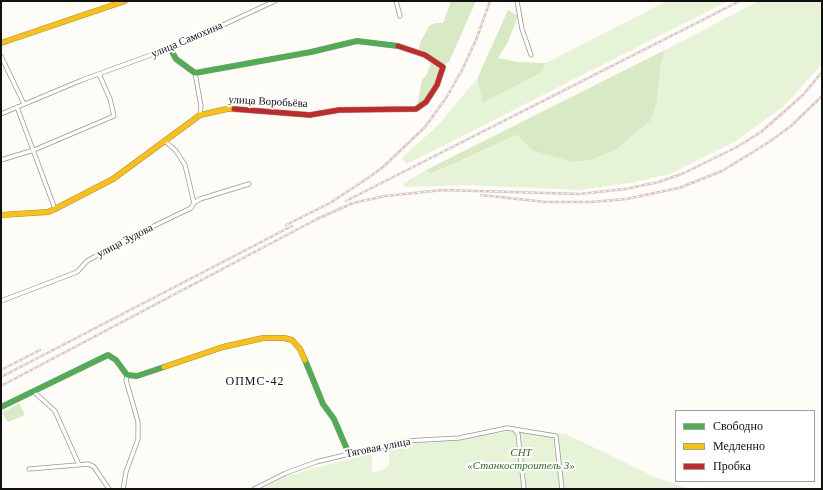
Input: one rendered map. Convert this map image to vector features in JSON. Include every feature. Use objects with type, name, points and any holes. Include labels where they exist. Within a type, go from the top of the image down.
[{"type":"street","points":[[1,43],[125,1]]},
{"type":"street","name":"улица Самохина","points":[[1,114],[99,74],[170,48],[274,1]]},
{"type":"street","points":[[396,1],[400,16]]},
{"type":"street","points":[[517,1],[522,29],[531,55]]},
{"type":"street","name":"улица Воробьёва","points":[[1,216],[48,212],[55,209],[113,179],[200,115],[227,109],[310,115],[339,110],[416,110],[426,102],[437,85],[442,67],[425,55],[404,47],[357,42],[195,73]]},
{"type":"street","points":[[170,48],[182,66],[195,73],[201,106],[200,115]]},
{"type":"street","points":[[1,56],[24,104]]},
{"type":"street","points":[[1,160],[34,150],[114,116],[110,99],[99,74]]},
{"type":"street","points":[[17,107],[55,209]]},
{"type":"street","points":[[165,141],[176,151],[185,165],[194,203]]},
{"type":"street","name":"улица Зудова","points":[[1,301],[77,272],[87,261],[129,238],[191,208],[194,203],[200,199],[249,184]]},
{"type":"street","points":[[127,375],[137,376],[248,341],[277,337],[288,338],[300,349],[323,404],[334,419],[349,454]]},
{"type":"street","points":[[1,407],[108,355],[116,360],[127,375],[126,380],[138,422],[138,439],[126,472],[123,489]]},
{"type":"street","points":[[34,392],[55,411],[79,466]]},
{"type":"street","name":"Тяговая улица","points":[[254,489],[286,473],[316,462],[349,454],[405,441],[459,438],[507,428],[556,436],[562,489]]},
{"type":"street","points":[[514,429],[518,434],[524,489]]},
{"type":"street","points":[[29,470],[91,465],[109,489]]},
{"type":"green space","points":[[451,1],[476,1],[449,62],[441,66],[440,78],[421,105],[417,106],[422,80],[427,74],[433,57],[419,49],[420,43],[429,26],[435,23],[443,23]]},
{"type":"green space","points":[[667,1],[728,1],[407,164],[402,158],[439,124],[477,79],[484,103],[539,74],[546,63]]},
{"type":"green space","points":[[759,1],[822,1],[822,64],[783,107],[734,142],[670,174],[630,183],[578,190],[467,185],[405,187],[404,183],[426,170],[432,174],[518,135],[532,150],[657,101],[661,64],[665,50]]},
{"type":"green space","points":[[508,10],[518,16],[508,42],[498,58],[518,62],[546,63],[539,74],[483,103],[477,79]]},
{"type":"green space","points":[[665,50],[661,64],[657,101],[651,120],[615,150],[590,160],[572,162],[532,150],[517,135],[431,174],[426,170]]},
{"type":"green space","points":[[19,403],[25,415],[8,422],[2,413]]},
{"type":"green space","name":"СНТ «Станкостроитель 3»","points":[[514,429],[566,434],[655,477],[690,489],[262,489],[286,476],[372,453],[372,470],[370,473],[383,470],[389,465],[389,449],[408,444],[512,431]]},
{"type":"railway","points":[[286,225],[330,203],[371,176],[383,167],[425,127],[446,98],[462,70],[476,40],[490,1]]},
{"type":"railway","points":[[346,201],[740,1]]},
{"type":"railway","points":[[1,386],[317,219],[353,203],[385,196],[443,190],[580,194],[625,189],[659,182],[684,173],[737,147],[761,132],[803,95],[822,72]]},
{"type":"railway","points":[[481,195],[546,202],[591,202],[626,199],[679,188],[722,171],[769,142],[791,126],[822,96]]},
{"type":"railway","points":[[1,377],[292,226]]},
{"type":"railway","points":[[1,370],[40,350]]},
{"type":"traffic: fast","points":[[170,48],[176,59],[195,73],[311,52],[357,41],[398,46]]},
{"type":"traffic: fast","points":[[1,407],[108,355],[116,360],[127,375],[137,376],[164,367]]},
{"type":"traffic: fast","points":[[305,360],[323,404],[334,419],[349,454]]},
{"type":"traffic: slow","points":[[1,43],[125,1]]},
{"type":"traffic: slow","points":[[1,215],[48,212],[55,209],[113,179],[200,115],[227,109],[234,109]]},
{"type":"traffic: slow","points":[[164,367],[223,347],[263,338],[284,338],[292,340],[300,349],[305,360]]},
{"type":"traffic: jam","points":[[234,109],[310,115],[339,110],[416,109],[426,102],[437,85],[443,67],[425,55],[398,46]]},
{"type":"district","name":"ОПМС-42","points":[[255,382]]}]
